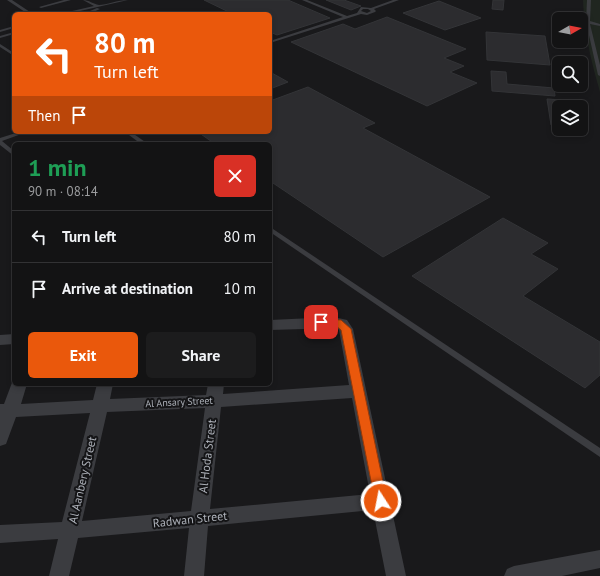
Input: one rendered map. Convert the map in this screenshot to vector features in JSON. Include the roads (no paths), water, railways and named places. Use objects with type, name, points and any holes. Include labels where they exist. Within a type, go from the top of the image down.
[{"type":"street","points":[[272,325],[334,322],[342,324],[346,329],[396,576]]},
{"type":"street","points":[[0,340],[12,339]]},
{"type":"street","points":[[0,439],[5,410],[18,386]]},
{"type":"street","name":"Al Aanbery Street","points":[[59,576],[105,386]]},
{"type":"street","name":"Al Ansary Street","points":[[5,410],[100,406],[214,392],[358,390]]},
{"type":"street","name":"Al Hoda Street","points":[[194,576],[214,392]]},
{"type":"street","name":"Radwan Street","points":[[0,534],[70,530],[199,519],[381,501]]},
{"type":"street","points":[[514,576],[600,560]]},
{"type":"lane","points":[[9,0],[28,12]]},
{"type":"lane","points":[[41,7],[69,0]]},
{"type":"lane","points":[[85,0],[97,6]]},
{"type":"lane","points":[[70,12],[126,0]]},
{"type":"lane","points":[[304,0],[346,17]]},
{"type":"lane","points":[[272,41],[346,17],[360,13],[373,12],[372,9],[397,0]]},
{"type":"lane","points":[[589,0],[588,22],[600,74]]},
{"type":"lane","points":[[90,12],[109,4]]},
{"type":"lane","points":[[588,22],[600,25]]},
{"type":"lane","points":[[0,31],[12,28]]},
{"type":"lane","points":[[0,37],[12,34]]},
{"type":"lane","points":[[1,47],[12,54]]},
{"type":"lane","points":[[12,152],[0,141],[19,134]]},
{"type":"lane","points":[[131,134],[142,142]]},
{"type":"lane","points":[[272,230],[600,453]]}]
